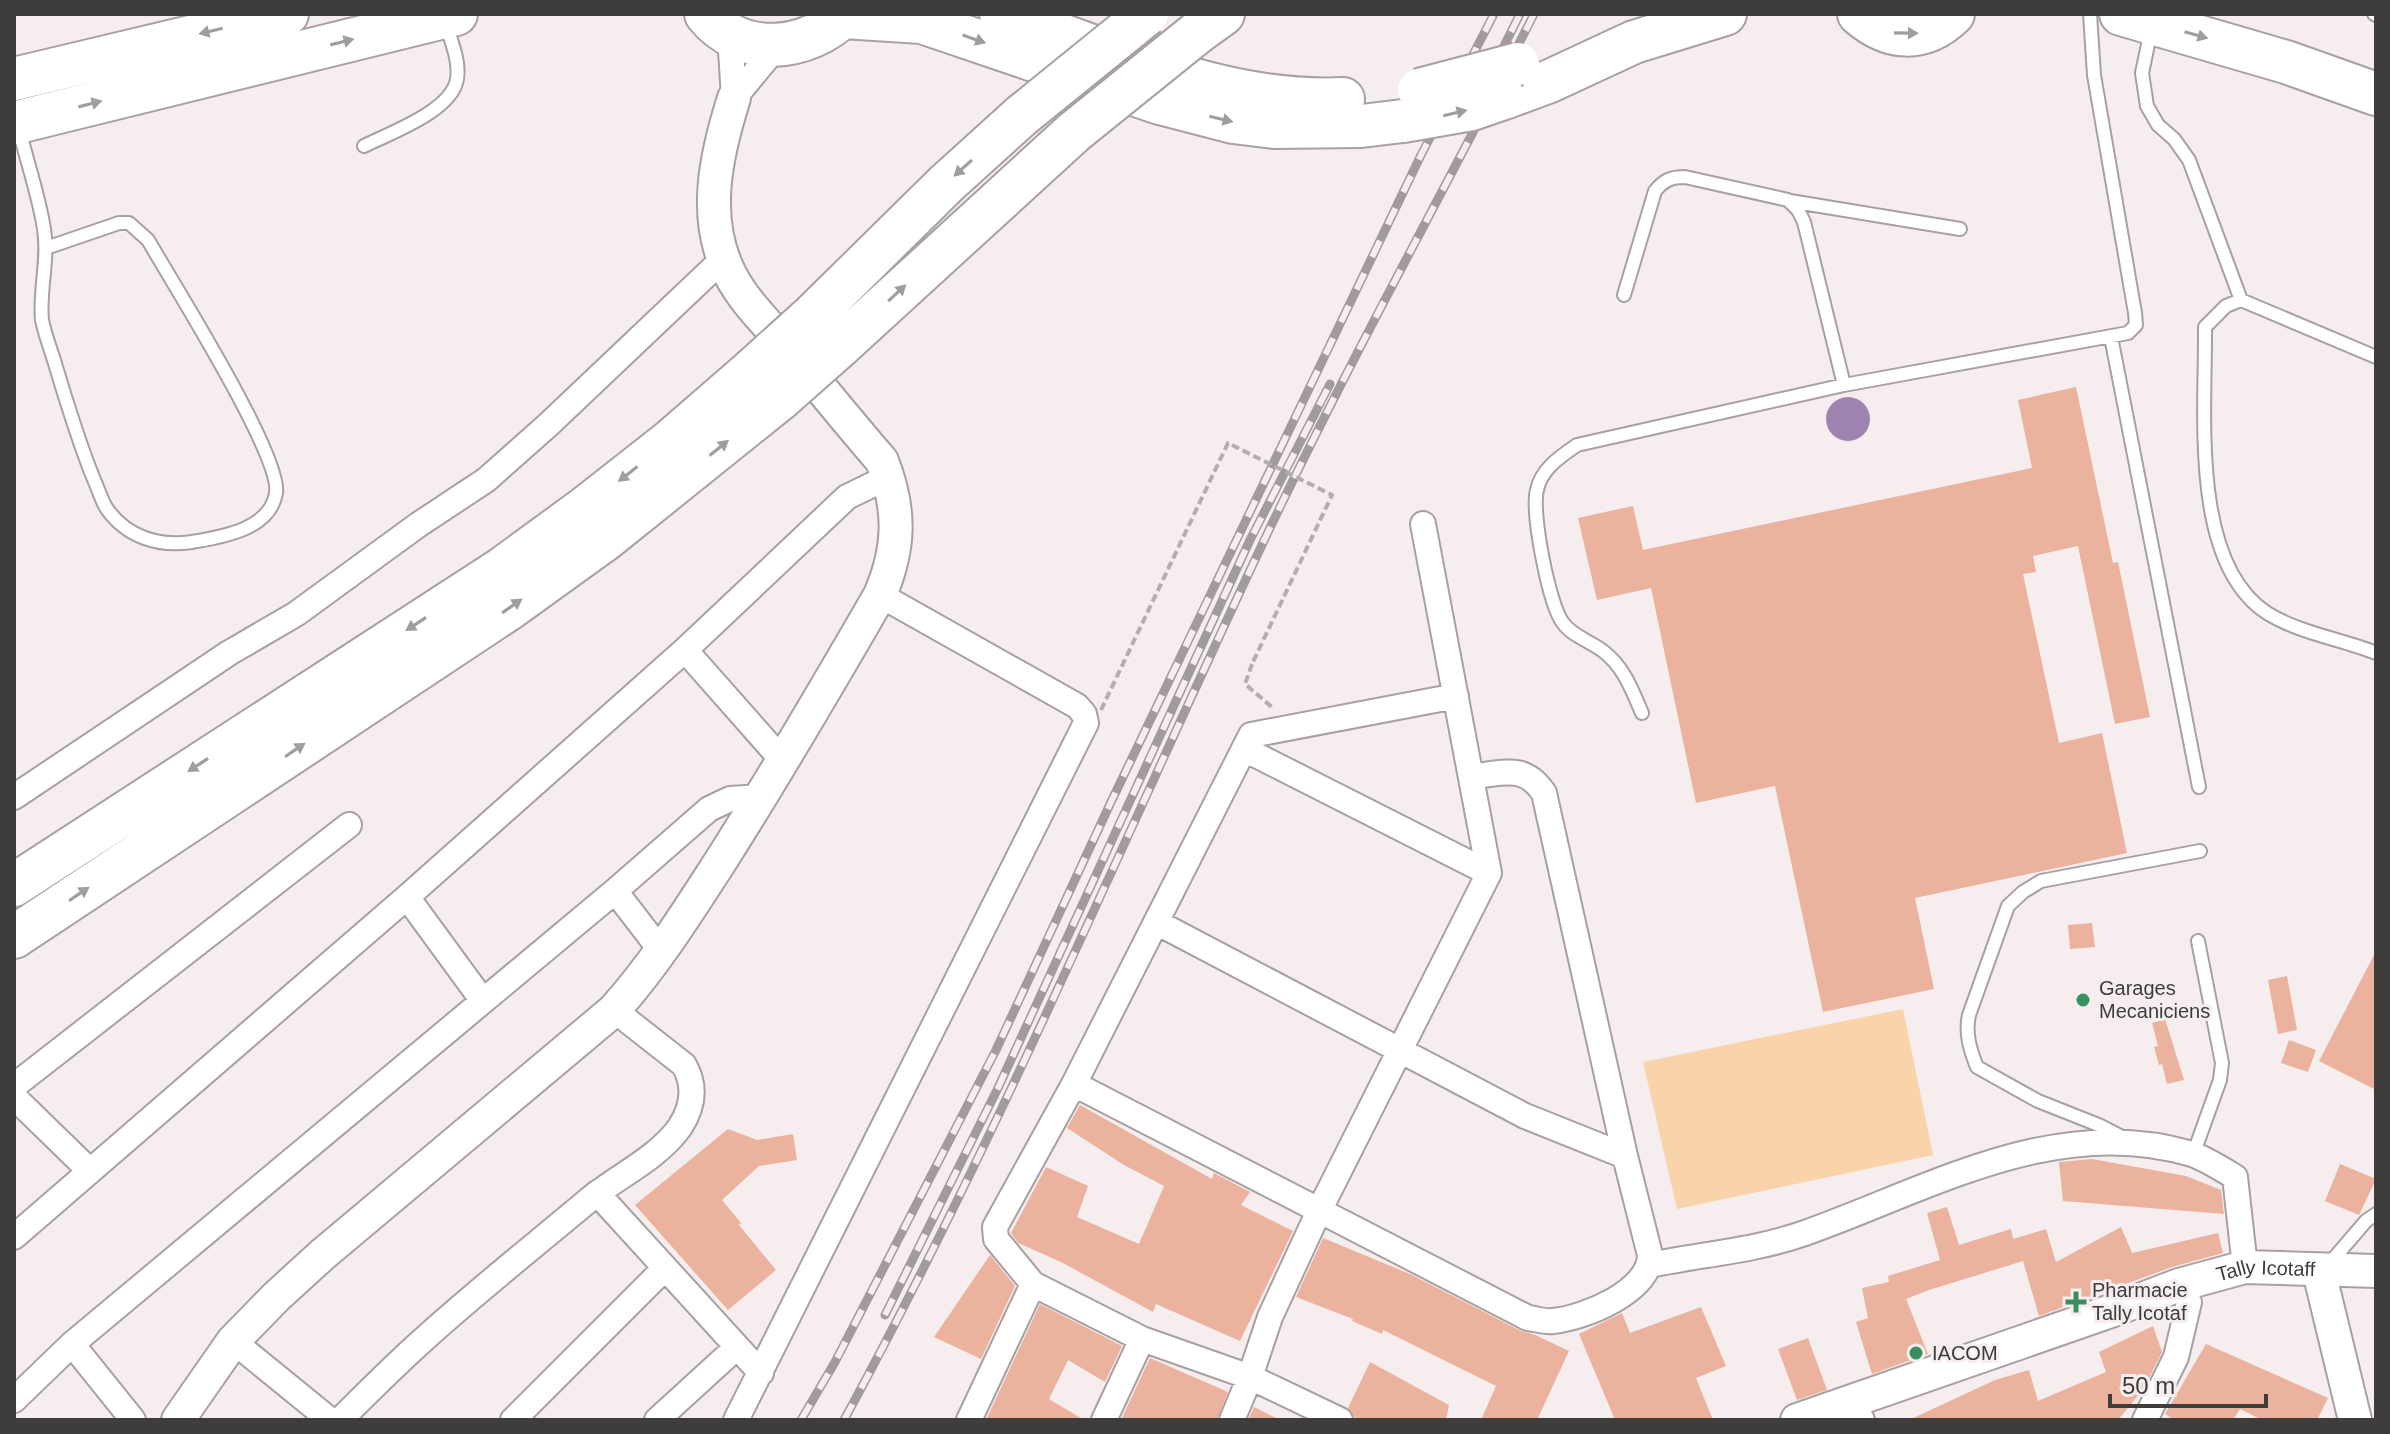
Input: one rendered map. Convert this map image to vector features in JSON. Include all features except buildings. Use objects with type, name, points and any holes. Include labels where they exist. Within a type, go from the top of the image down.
[{"type":"highway","points":[[14,79],[287,14]]},
{"type":"highway","points":[[1001,14],[1211,86],[1264,95],[1323,100],[1369,98],[1411,106],[1472,109],[1511,81],[1633,14]]},
{"type":"highway","points":[[14,937],[510,608],[607,538],[766,384],[814,314],[947,183],[1021,116],[1147,14]]},
{"type":"highway","points":[[1511,81],[1550,81],[1634,42],[1725,14]]},
{"type":"highway","points":[[1859,14],[1874,27],[1896,35],[1920,34],[1942,25],[1953,14]]},
{"type":"highway","points":[[2224,14],[2376,63]]},
{"type":"highway","points":[[718,24],[753,43],[777,46],[802,42],[824,32],[844,15],[922,22],[1160,103],[1233,122],[1289,127],[1361,126],[1411,106]]},
{"type":"highway","points":[[16,123],[450,16]]},
{"type":"highway","points":[[2137,18],[2286,62],[2376,94]]},
{"type":"highway","points":[[14,885],[503,568],[669,442],[766,384],[840,346],[1074,132],[1210,23]]},
{"type":"street","points":[[718,24],[734,98]]},
{"type":"street","points":[[178,1420],[233,1341],[276,1297],[614,1010],[662,952],[783,761],[880,595],[892,567],[896,547],[896,524],[882,461],[746,298],[723,259],[713,199],[715,170],[734,98],[777,46]]},
{"type":"street","points":[[14,797],[229,653],[296,614],[418,525],[486,480],[723,259]]},
{"type":"street","points":[[14,1237],[407,897],[685,650],[847,497],[888,477]]},
{"type":"street","points":[[1232,1420],[1270,1317],[1319,1211],[1489,873],[1423,524]]},
{"type":"street","points":[[736,1420],[1086,723],[1084,714],[1077,706],[880,595]]},
{"type":"street","points":[[685,650],[783,761]]},
{"type":"street","points":[[1340,1420],[1250,1377],[1142,1339],[1033,1284],[996,1239],[995,1227],[1074,1084],[1251,735],[1456,696]]},
{"type":"street","points":[[1244,749],[1489,873]]},
{"type":"street","points":[[1074,1084],[1528,1318],[1549,1322],[1570,1318],[1602,1306],[1630,1289],[1644,1276],[1650,1265],[1650,1255],[1544,793],[1535,780],[1524,773],[1472,776]]},
{"type":"street","points":[[14,1400],[72,1344],[709,809],[730,799],[761,797]]},
{"type":"street","points":[[14,1086],[349,825]]},
{"type":"street","points":[[615,891],[662,952]]},
{"type":"street","points":[[407,897],[483,1001]]},
{"type":"street","points":[[1156,922],[1525,1116],[1625,1156]]},
{"type":"street","points":[[340,1420],[423,1340],[597,1193],[653,1153],[678,1129],[689,1111],[691,1077],[684,1065],[614,1010]]},
{"type":"street","points":[[14,1097],[89,1170]]},
{"type":"street","points":[[1650,1265],[1759,1247],[1986,1164],[2042,1148],[2080,1143],[2137,1145],[2193,1155],[2235,1177],[2245,1267]]},
{"type":"street","points":[[597,1193],[761,1373]]},
{"type":"street","name":"Tally Icotaff","points":[[1797,1420],[2179,1285],[2245,1267],[2376,1285]]},
{"type":"street","points":[[513,1420],[664,1269]]},
{"type":"street","name":"Tally Icotaff","points":[[1859,1419],[2189,1302],[2250,1288],[2376,1271]]},
{"type":"street","points":[[2324,1276],[2355,1420]]},
{"type":"street","points":[[969,1420],[1033,1284]]},
{"type":"street","points":[[2145,1420],[2176,1357],[2189,1302]]},
{"type":"street","points":[[1104,1420],[1142,1339]]},
{"type":"street","points":[[233,1341],[330,1420]]},
{"type":"street","points":[[72,1344],[133,1420]]},
{"type":"street","points":[[657,1420],[737,1347]]},
{"type":"lane","points":[[1642,713],[1615,661],[1595,645],[1572,633],[1556,611],[1535,512],[1537,489],[1546,470],[1577,445],[1844,385],[2128,333],[2136,325],[2135,313],[2094,75],[2090,14]]},
{"type":"lane","points":[[364,146],[431,112],[447,98],[457,80],[450,16]]},
{"type":"lane","points":[[2137,18],[2147,106],[2158,125],[2174,139],[2189,160],[2241,300]]},
{"type":"lane","points":[[16,123],[44,229],[46,248],[42,321],[84,457],[106,508],[130,534],[156,542],[187,543],[218,537],[239,532],[257,521],[270,508],[276,492],[272,469],[230,382],[148,240],[129,223],[119,223],[46,248]]},
{"type":"lane","points":[[1624,295],[1655,191],[1662,182],[1672,177],[1960,229]]},
{"type":"lane","points":[[1788,200],[1804,222],[1844,385]]},
{"type":"lane","points":[[2376,357],[2241,300],[2226,306],[2205,327],[2209,501],[2221,554],[2251,600],[2269,614],[2376,653]]},
{"type":"lane","points":[[2111,337],[2199,787]]},
{"type":"lane","points":[[2137,1145],[2101,1126],[2038,1101],[1977,1067],[1967,1026],[2006,911],[2023,892],[2041,881],[2200,851]]},
{"type":"lane","points":[[2193,1155],[2220,1080],[2222,1063],[2198,941]]},
{"type":"lane","points":[[2324,1276],[2366,1221],[2376,1214]]},
{"type":"path","points":[[1101,710],[1228,443],[1332,495],[1245,684],[1275,710],[1279,729]]},
{"type":"shaded area","points":[[1848,397],[1864,403],[1870,419],[1864,435],[1848,441],[1832,435],[1826,419],[1832,403]]},
{"type":"shaded area","points":[[1903,1009],[1933,1155],[1677,1209],[1643,1062]]},
{"type":"railway","points":[[801,1420],[835,1362],[996,1050],[1111,802],[1421,155],[1494,14]]},
{"type":"railway","points":[[1495,64],[1520,14]]},
{"type":"railway","points":[[844,1420],[955,1205],[1293,479],[1534,14]]},
{"type":"railway","points":[[885,1315],[998,1088],[1250,540],[1330,384]]},
{"type":"place","name":"Garages Mecaniciens","points":[[2083,1000]]},
{"type":"place","name":"Pharmacie Tally Icotaf","points":[[2076,1302]]},
{"type":"place","name":"IACOM","points":[[1916,1353]]}]
